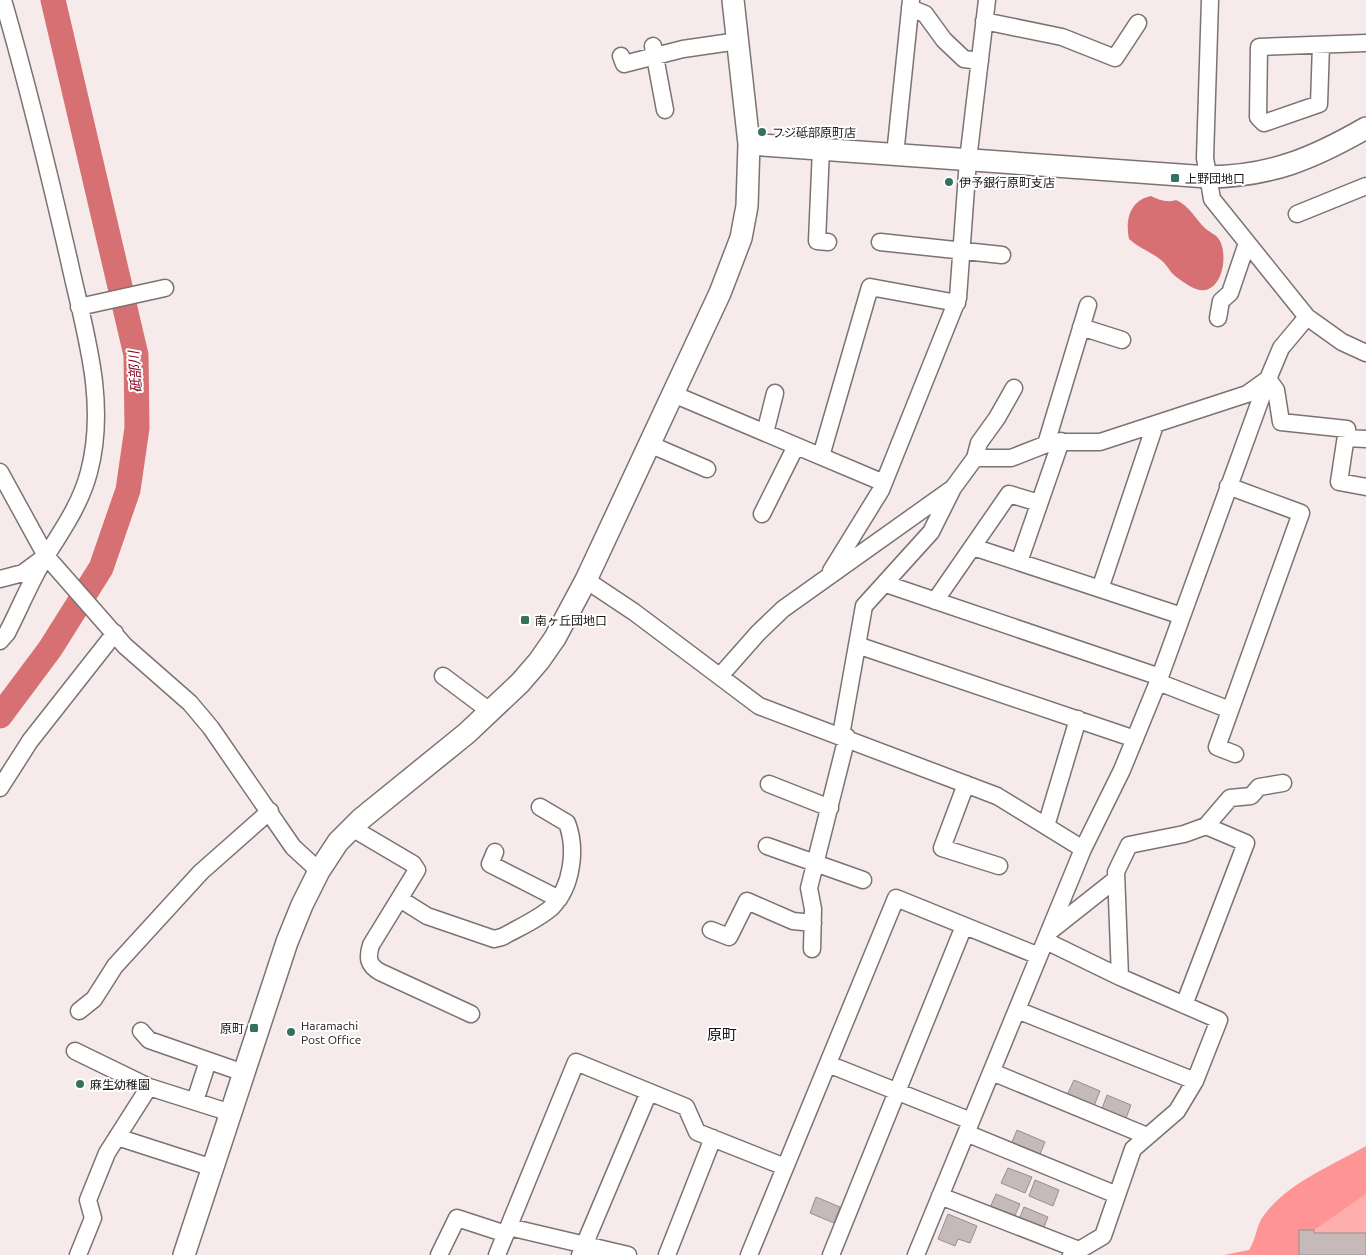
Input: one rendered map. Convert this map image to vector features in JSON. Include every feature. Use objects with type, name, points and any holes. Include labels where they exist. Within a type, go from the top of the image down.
[{"type":"street","points":[[0,641],[7,633],[50,560],[58,539],[83,492],[93,449],[97,406],[93,360],[82,306],[33,103],[3,0]]},
{"type":"street","points":[[184,1255],[287,942],[302,905],[319,871],[338,842],[352,828],[491,712],[540,661],[586,580],[728,276],[740,238],[747,206],[749,144],[733,0]]},
{"type":"street","points":[[828,577],[884,483],[957,303],[968,160],[987,0]]},
{"type":"street","points":[[1210,0],[1205,158],[1212,199],[1306,317],[1342,342],[1366,353]]},
{"type":"street","points":[[895,155],[910,4],[925,14],[944,40],[964,59],[980,61]]},
{"type":"street","points":[[984,21],[1062,37],[1116,58],[1138,23]]},
{"type":"street","points":[[622,56],[624,64],[654,51],[738,41]]},
{"type":"street","points":[[1321,45],[1319,104],[1264,123],[1258,117],[1259,47],[1366,43]]},
{"type":"street","points":[[654,51],[665,110]]},
{"type":"street","points":[[749,144],[1208,177],[1233,177],[1309,159],[1366,128]]},
{"type":"street","points":[[821,150],[817,241],[828,242]]},
{"type":"street","points":[[1297,214],[1365,187]]},
{"type":"street","points":[[880,242],[1002,255]]},
{"type":"street","points":[[1218,318],[1221,301],[1230,293],[1247,243]]},
{"type":"street","points":[[821,456],[870,287],[957,303]]},
{"type":"street","points":[[82,306],[162,288]]},
{"type":"street","points":[[1019,562],[1039,503],[1081,327],[1088,305]]},
{"type":"street","points":[[916,1255],[1083,849],[1135,739],[1159,680],[1268,379],[1281,348],[1306,317]]},
{"type":"street","points":[[1081,327],[1122,340]]},
{"type":"street","points":[[975,458],[1011,458],[1053,443],[1100,442],[1247,394],[1268,379]]},
{"type":"street","points":[[1268,379],[1276,390],[1281,422],[1347,429],[1339,482],[1366,487]]},
{"type":"street","points":[[812,948],[809,888],[814,863],[830,808],[844,736],[864,606],[886,584],[931,532],[953,488],[975,458],[979,442],[997,418],[1014,388]]},
{"type":"street","points":[[765,433],[775,392]]},
{"type":"street","points":[[673,394],[884,483]]},
{"type":"street","points":[[1100,589],[1155,425]]},
{"type":"street","points":[[1346,438],[1366,439]]},
{"type":"street","points":[[649,444],[707,469]]},
{"type":"street","points":[[762,514],[796,446]]},
{"type":"street","points":[[0,472],[50,560],[125,646],[190,703],[211,728],[293,847],[319,871]]},
{"type":"street","points":[[1228,486],[1302,513],[1217,747],[1235,754]]},
{"type":"street","points":[[720,676],[758,633],[783,609],[953,488]]},
{"type":"street","points":[[935,601],[1009,494],[1039,503]]},
{"type":"street","points":[[973,546],[1182,616]]},
{"type":"street","points":[[0,579],[23,573],[50,560]]},
{"type":"street","points":[[586,580],[634,612],[759,706],[844,736],[997,796],[1083,849]]},
{"type":"street","points":[[886,584],[1159,680],[1230,710]]},
{"type":"street","points":[[0,788],[30,741],[111,629]]},
{"type":"street","points":[[857,645],[1135,739]]},
{"type":"street","points":[[443,676],[491,712]]},
{"type":"street","points":[[1046,826],[1078,720]]},
{"type":"street","points":[[1120,977],[1116,872],[1129,844],[1175,836],[1206,826],[1230,798],[1251,796],[1259,788],[1282,783]]},
{"type":"street","points":[[769,784],[830,808]]},
{"type":"street","points":[[966,784],[942,848],[999,866]]},
{"type":"street","points":[[400,900],[427,916],[494,939],[502,937],[550,909],[559,899],[570,868],[570,832],[567,823],[540,807]]},
{"type":"street","points":[[79,1011],[94,999],[119,961],[201,872],[270,811]]},
{"type":"street","points":[[1184,1005],[1246,843],[1206,826]]},
{"type":"street","points":[[352,828],[413,864],[417,870],[372,945],[368,955],[369,962],[380,972],[471,1014]]},
{"type":"street","points":[[768,846],[863,880]]},
{"type":"street","points":[[495,852],[490,864],[559,899]]},
{"type":"street","points":[[1045,943],[1116,879]]},
{"type":"street","points":[[749,1255],[896,898],[964,926],[1045,943],[1218,1020],[1195,1081],[1176,1111],[1133,1149],[1103,1236],[1075,1253],[940,1196]]},
{"type":"street","points":[[711,930],[729,937],[747,901],[793,921],[812,923]]},
{"type":"street","points":[[831,1255],[964,926]]},
{"type":"street","points":[[1017,1010],[1195,1081]]},
{"type":"street","points":[[141,1031],[149,1040],[244,1073]]},
{"type":"street","points":[[75,1051],[149,1087],[231,1113]]},
{"type":"street","points":[[195,1101],[208,1061]]},
{"type":"street","points":[[497,1255],[576,1062],[686,1107],[697,1132],[785,1167]]},
{"type":"street","points":[[828,1064],[897,1092],[1117,1195]]},
{"type":"street","points":[[992,1072],[1148,1136]]},
{"type":"street","points":[[78,1255],[93,1218],[88,1200],[107,1152],[149,1087]]},
{"type":"street","points":[[583,1250],[649,1092]]},
{"type":"street","points":[[117,1137],[213,1168]]},
{"type":"street","points":[[667,1255],[713,1138]]},
{"type":"street","points":[[439,1255],[457,1218],[583,1250],[628,1255]]},
{"type":"shaded area","points":[[1151,196],[1163,201],[1176,200],[1181,203],[1189,209],[1206,229],[1218,238],[1222,245],[1223,263],[1218,281],[1212,287],[1205,290],[1190,286],[1173,274],[1161,260],[1129,239],[1129,218],[1134,206],[1144,198]]},
{"type":"shaded area","points":[[1366,1146],[1366,1194],[1314,1230],[1299,1230],[1299,1255],[1224,1255],[1249,1250],[1262,1218],[1283,1195],[1310,1177]]},
{"type":"shaded area","points":[[1366,1162],[1366,1255],[1282,1255],[1284,1230]]},
{"type":"building","points":[[1074,1080],[1100,1091],[1094,1106],[1067,1095]]},
{"type":"building","points":[[1107,1095],[1131,1105],[1125,1121],[1101,1111]]},
{"type":"building","points":[[1017,1130],[1045,1142],[1038,1159],[1010,1147]]},
{"type":"building","points":[[1008,1168],[1032,1177],[1025,1193],[1001,1183]]},
{"type":"building","points":[[1035,1180],[1059,1190],[1053,1206],[1029,1196]]},
{"type":"building","points":[[996,1194],[1020,1204],[1013,1220],[989,1210]]},
{"type":"building","points":[[816,1197],[840,1207],[834,1223],[810,1213]]},
{"type":"building","points":[[1024,1207],[1048,1217],[1042,1232],[1018,1222]]},
{"type":"building","points":[[948,1214],[977,1226],[970,1243],[958,1239],[955,1246],[938,1239]]},
{"type":"building","points":[[1299,1230],[1314,1230],[1314,1233],[1366,1233],[1366,1255],[1299,1255]]},
{"type":"waterway","name":"砥部川","points":[[0,716],[50,649],[101,568],[128,490],[137,428],[136,355],[53,0]]},
{"type":"place","name":"フジ砥部原町店","points":[[762,132]]},
{"type":"place","name":"上野団地口","points":[[1175,178]]},
{"type":"place","name":"伊予銀行原町支店","points":[[949,182]]},
{"type":"place","name":"南ヶ丘団地口","points":[[525,620]]},
{"type":"place","name":"原町","points":[[254,1028]]},
{"type":"place","name":"Haramachi Post Office","points":[[291,1032]]},
{"type":"place","name":"麻生幼稚園","points":[[80,1084]]},
{"type":"district","name":"原町","points":[[722,1034]]}]
